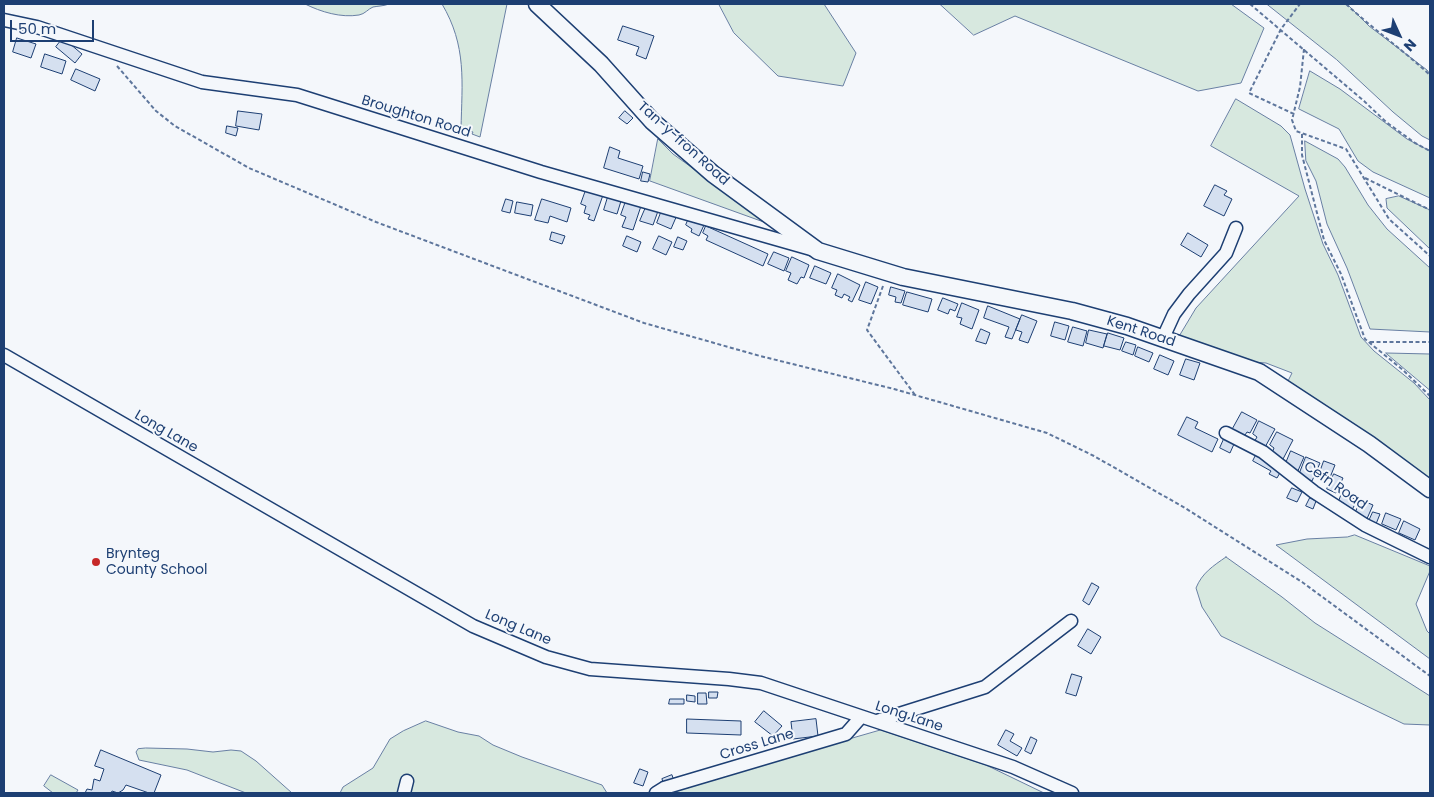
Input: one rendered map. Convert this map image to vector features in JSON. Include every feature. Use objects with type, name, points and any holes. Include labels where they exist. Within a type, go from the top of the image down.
[{"type":"main road","name":"Tan-y-fron Road","points":[[537,4],[600,64],[652,121],[713,174],[818,251]]},
{"type":"main road","name":"Kent Road","points":[[818,251],[903,277],[1072,311],[1127,326],[1259,372],[1369,444],[1430,488]]},
{"type":"street","name":"Broughton Road","points":[[4,20],[37,27],[202,82],[297,96],[541,172],[818,251]]},
{"type":"street","points":[[1162,338],[1174,314],[1189,294],[1226,253],[1236,228]]},
{"type":"street","name":"Long Lane","points":[[4,355],[473,626],[546,658],[590,669],[761,683],[1013,767],[1072,793]]},
{"type":"street","name":"Cefn Road","points":[[1226,433],[1263,452],[1314,492],[1365,525],[1430,557]]},
{"type":"street","points":[[877,721],[985,687],[1071,621]]},
{"type":"street","name":"Cross Lane","points":[[656,793],[664,788],[846,734],[861,717]]},
{"type":"path","points":[[1250,4],[1386,122],[1415,143],[1430,151]]},
{"type":"path","points":[[1294,114],[1249,93],[1281,29],[1300,4]]},
{"type":"path","points":[[1346,4],[1379,34],[1412,58],[1430,75]]},
{"type":"path","points":[[98,47],[113,61],[156,111],[175,126],[249,168],[376,222],[644,323],[760,356],[915,395],[1047,433],[1094,456],[1185,508],[1302,582],[1430,676]]},
{"type":"path","points":[[1304,49],[1300,88],[1292,120],[1296,131],[1346,149],[1389,219],[1430,256]]},
{"type":"path","points":[[1302,134],[1302,155],[1324,240],[1341,274],[1365,339],[1403,370],[1430,396]]},
{"type":"path","points":[[1364,177],[1430,210]]},
{"type":"path","points":[[888,272],[867,330],[915,395]]},
{"type":"path","points":[[1369,342],[1430,342]]},
{"type":"shaded area","points":[[305,4],[389,4],[373,7],[361,14],[345,16],[331,14]]},
{"type":"shaded area","points":[[442,4],[507,4],[480,137],[472,134],[473,132],[461,129],[462,80],[459,50],[456,35]]},
{"type":"shaded area","points":[[719,4],[824,4],[856,53],[843,86],[778,76],[734,33]]},
{"type":"shaded area","points":[[940,4],[1231,4],[1264,28],[1241,83],[1198,91],[1015,16],[974,35]]},
{"type":"shaded area","points":[[1267,4],[1347,4],[1369,26],[1427,70],[1430,74],[1430,140],[1422,136],[1393,112],[1337,60]]},
{"type":"shaded area","points":[[1310,71],[1340,89],[1407,139],[1430,151],[1430,198],[1373,172],[1358,161],[1339,129],[1299,109]]},
{"type":"shaded area","points":[[1236,99],[1281,126],[1290,135],[1323,244],[1338,275],[1361,337],[1374,351],[1414,383],[1430,400],[1430,481],[1286,385],[1292,373],[1266,363],[1240,361],[1178,338],[1196,308],[1299,196],[1211,146]]},
{"type":"shaded area","points":[[658,139],[673,154],[772,225],[650,181]]},
{"type":"shaded area","points":[[1305,141],[1338,159],[1368,205],[1387,229],[1430,268],[1430,332],[1370,329],[1347,268],[1327,224],[1316,181],[1306,161]]},
{"type":"shaded area","points":[[1399,196],[1430,210],[1430,249],[1387,208],[1386,199]]},
{"type":"shaded area","points":[[1386,353],[1430,354],[1430,390]]},
{"type":"shaded area","points":[[1355,535],[1430,566],[1430,571],[1416,604],[1430,634],[1430,659],[1276,545],[1307,539]]},
{"type":"shaded area","points":[[1226,557],[1315,623],[1430,696],[1430,725],[1404,724],[1221,636],[1202,607],[1196,588],[1205,574]]},
{"type":"shaded area","points":[[426,721],[458,732],[479,736],[493,745],[522,757],[602,785],[607,793],[340,793],[343,787],[373,768],[390,739]]},
{"type":"shaded area","points":[[881,730],[986,765],[1044,793],[665,793],[849,739]]},
{"type":"shaded area","points":[[138,749],[213,752],[241,751],[256,761],[292,793],[246,793],[187,770],[139,760],[136,752]]},
{"type":"shaded area","points":[[51,775],[78,790],[76,793],[53,793],[44,786]]},
{"type":"building","points":[[623,26],[654,36],[646,59],[636,55],[639,47],[618,40]]},
{"type":"building","points":[[17,38],[36,44],[31,58],[13,52]]},
{"type":"building","points":[[63,38],[82,54],[75,63],[56,47]]},
{"type":"building","points":[[45,54],[66,61],[62,74],[41,67]]},
{"type":"building","points":[[76,69],[100,79],[95,91],[71,80]]},
{"type":"building","points":[[238,111],[262,114],[259,130],[236,126]]},
{"type":"building","points":[[625,111],[633,118],[627,124],[619,118]]},
{"type":"building","points":[[227,126],[238,128],[236,136],[226,133]]},
{"type":"building","points":[[610,147],[620,151],[618,158],[643,166],[639,179],[604,168]]},
{"type":"building","points":[[643,172],[650,174],[648,182],[641,181]]},
{"type":"building","points":[[1215,185],[1227,191],[1224,195],[1232,199],[1224,216],[1204,206]]},
{"type":"building","points":[[586,190],[603,195],[594,221],[588,219],[590,215],[584,213],[586,206],[581,204]]},
{"type":"building","points":[[608,197],[621,201],[617,214],[604,210]]},
{"type":"building","points":[[506,199],[513,201],[510,213],[502,211]]},
{"type":"building","points":[[542,199],[571,208],[567,222],[550,216],[548,223],[535,220]]},
{"type":"building","points":[[626,201],[641,206],[633,230],[622,227],[626,217],[621,215]]},
{"type":"building","points":[[517,202],[533,205],[531,216],[515,213]]},
{"type":"building","points":[[646,207],[658,211],[653,225],[640,221]]},
{"type":"building","points":[[662,210],[677,215],[671,229],[657,223]]},
{"type":"building","points":[[689,218],[704,225],[699,236],[691,232],[692,229],[686,225]]},
{"type":"building","points":[[706,226],[768,254],[763,266],[706,240],[708,236],[703,233]]},
{"type":"building","points":[[552,232],[565,236],[562,244],[550,240]]},
{"type":"building","points":[[1188,233],[1208,245],[1201,257],[1181,245]]},
{"type":"building","points":[[627,236],[641,242],[637,252],[623,246]]},
{"type":"building","points":[[659,236],[672,242],[666,255],[653,249]]},
{"type":"building","points":[[678,237],[687,241],[683,250],[674,247]]},
{"type":"building","points":[[774,252],[789,258],[784,271],[768,264]]},
{"type":"building","points":[[792,257],[809,265],[804,278],[801,277],[797,284],[788,280],[791,273],[786,271]]},
{"type":"building","points":[[815,266],[831,273],[826,284],[810,278]]},
{"type":"building","points":[[838,274],[860,285],[852,302],[848,300],[850,297],[844,294],[842,298],[835,295],[837,290],[832,288]]},
{"type":"building","points":[[866,282],[878,287],[871,304],[859,300]]},
{"type":"building","points":[[891,287],[905,291],[901,303],[895,302],[896,297],[889,295]]},
{"type":"building","points":[[907,292],[932,299],[928,312],[903,305]]},
{"type":"building","points":[[943,298],[958,304],[955,311],[950,309],[948,314],[938,310]]},
{"type":"building","points":[[962,303],[979,310],[972,329],[960,324],[962,318],[957,317]]},
{"type":"building","points":[[988,306],[1020,319],[1012,339],[1005,337],[1009,327],[984,318]]},
{"type":"building","points":[[1022,315],[1037,321],[1028,343],[1019,340],[1022,332],[1016,330]]},
{"type":"building","points":[[1055,322],[1069,326],[1065,340],[1051,336]]},
{"type":"building","points":[[1073,327],[1087,331],[1083,346],[1068,342]]},
{"type":"building","points":[[981,329],[990,333],[986,344],[976,341]]},
{"type":"building","points":[[1089,330],[1107,334],[1103,348],[1086,343]]},
{"type":"building","points":[[1108,333],[1124,338],[1120,350],[1104,346]]},
{"type":"building","points":[[1126,342],[1136,345],[1133,355],[1122,351]]},
{"type":"building","points":[[1138,347],[1153,353],[1149,362],[1135,356]]},
{"type":"building","points":[[1160,355],[1174,361],[1168,375],[1154,369]]},
{"type":"building","points":[[1186,359],[1200,363],[1194,380],[1180,375]]},
{"type":"building","points":[[1242,412],[1257,420],[1250,433],[1247,432],[1243,438],[1231,432]]},
{"type":"building","points":[[1187,417],[1198,422],[1195,428],[1218,439],[1212,452],[1178,435]]},
{"type":"building","points":[[1259,421],[1275,429],[1264,449],[1253,444],[1257,437],[1253,434]]},
{"type":"building","points":[[1277,432],[1293,440],[1283,459],[1272,453],[1274,448],[1270,445]]},
{"type":"building","points":[[1224,439],[1234,444],[1230,453],[1220,448]]},
{"type":"building","points":[[1291,451],[1304,457],[1297,473],[1291,471],[1293,467],[1286,463]]},
{"type":"building","points":[[1256,455],[1282,469],[1277,478],[1269,474],[1271,471],[1253,461]]},
{"type":"building","points":[[1306,457],[1320,463],[1312,481],[1299,475]]},
{"type":"building","points":[[1324,461],[1335,465],[1329,480],[1319,475]]},
{"type":"building","points":[[1334,474],[1343,478],[1336,493],[1327,489]]},
{"type":"building","points":[[1292,488],[1302,492],[1297,502],[1287,498]]},
{"type":"building","points":[[1342,493],[1357,500],[1352,510],[1343,507],[1345,504],[1339,501]]},
{"type":"building","points":[[1310,498],[1316,501],[1313,509],[1306,506]]},
{"type":"building","points":[[1361,500],[1373,505],[1366,521],[1354,516]]},
{"type":"building","points":[[1373,512],[1380,514],[1376,524],[1369,521]]},
{"type":"building","points":[[1386,513],[1401,519],[1396,530],[1382,524]]},
{"type":"building","points":[[1404,521],[1420,529],[1415,540],[1399,533]]},
{"type":"building","points":[[1092,583],[1099,587],[1089,605],[1083,601]]},
{"type":"building","points":[[1088,629],[1101,637],[1091,654],[1078,646]]},
{"type":"building","points":[[1072,674],[1082,677],[1076,696],[1066,693]]},
{"type":"building","points":[[709,692],[718,692],[717,698],[709,698]]},
{"type":"building","points":[[698,693],[706,693],[707,704],[698,704]]},
{"type":"building","points":[[687,695],[695,696],[695,702],[687,701]]},
{"type":"building","points":[[670,699],[684,699],[684,704],[669,704]]},
{"type":"building","points":[[764,711],[782,726],[773,736],[755,722]]},
{"type":"building","points":[[687,719],[741,721],[741,735],[687,733]]},
{"type":"building","points":[[816,719],[818,736],[793,739],[791,722]]},
{"type":"building","points":[[1006,730],[1014,734],[1010,741],[1022,748],[1017,756],[998,745]]},
{"type":"building","points":[[1031,737],[1037,740],[1031,754],[1025,751]]},
{"type":"building","points":[[101,750],[161,775],[154,793],[126,785],[118,793],[112,791],[111,793],[85,793],[87,789],[92,790],[94,779],[100,781],[104,769],[95,766]]},
{"type":"building","points":[[640,769],[648,772],[643,786],[634,783]]},
{"type":"building","points":[[672,775],[674,781],[664,785],[662,779]]},
{"type":"place","name":"Brynteg County School","points":[[96,562]]}]
